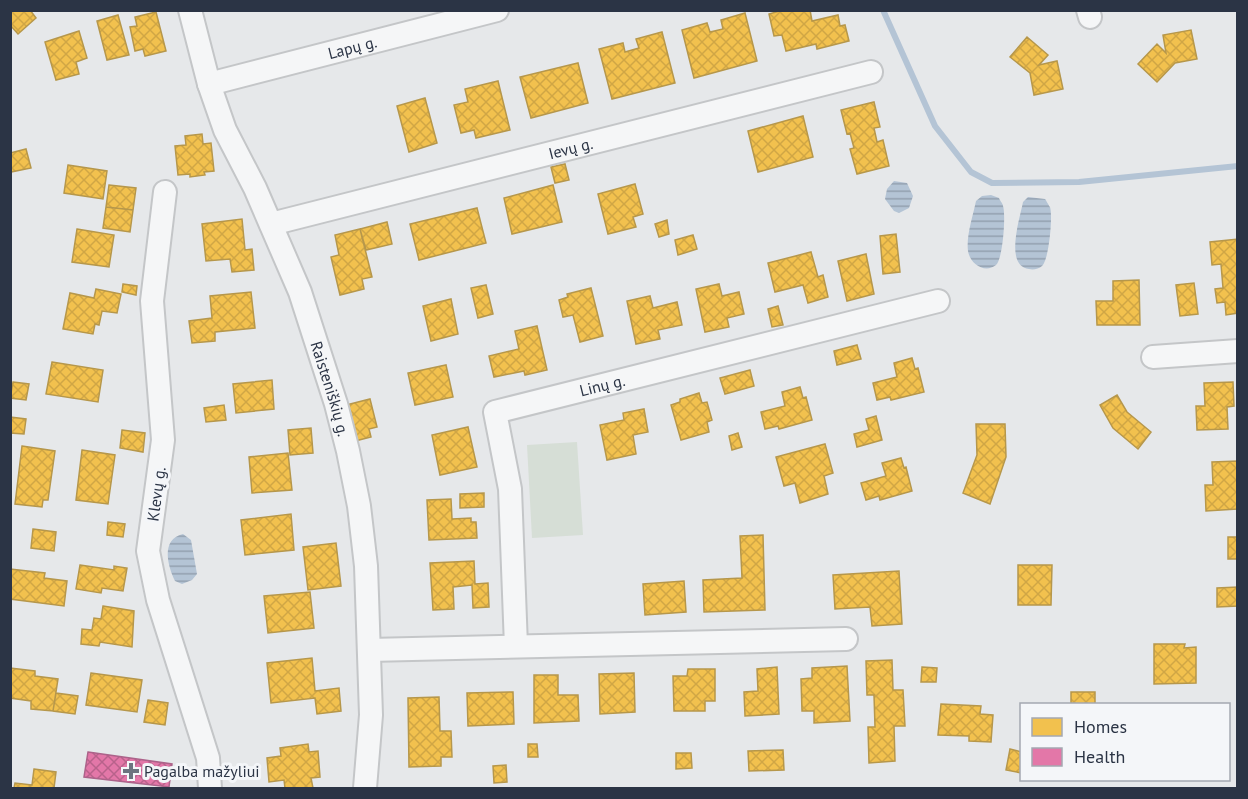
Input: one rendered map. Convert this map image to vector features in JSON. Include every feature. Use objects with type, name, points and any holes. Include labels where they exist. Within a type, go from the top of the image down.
[{"type":"street","name":"Raisteniškių g.","points":[[190,10],[209,84],[225,130],[271,224],[300,292],[336,404],[348,451],[359,506],[366,567],[371,715],[365,789]]},
{"type":"street","name":"Lapų g.","points":[[209,84],[497,10]]},
{"type":"street","name":"Ievų g.","points":[[271,224],[871,72]]},
{"type":"street","name":"Klevų g.","points":[[165,192],[152,301],[164,440],[148,551],[158,600],[208,758],[210,789]]},
{"type":"street","name":"Linų g.","points":[[516,646],[510,489],[495,412],[938,302]]},
{"type":"street","points":[[1153,357],[1238,351]]},
{"type":"street","points":[[369,650],[846,639]]},
{"type":"shaded area","points":[[577,442],[583,535],[532,538],[527,445]]},
{"type":"water","points":[[894,181],[907,183],[913,196],[909,208],[899,213],[894,211],[885,199],[887,189]]},
{"type":"water","points":[[991,195],[999,198],[1003,205],[1002,246],[996,265],[992,268],[983,268],[975,264],[969,256],[969,233],[976,201],[982,196]]},
{"type":"water","points":[[1028,197],[1045,199],[1051,212],[1047,256],[1042,266],[1034,269],[1021,266],[1015,251],[1023,202]]},
{"type":"water","points":[[183,534],[191,540],[197,574],[192,580],[182,584],[175,581],[168,553],[171,541]]},
{"type":"building: Homes","points":[[10,10],[30,10],[36,18],[18,34],[10,25]]},
{"type":"building: Homes","points":[[783,10],[810,10],[812,21],[838,15],[840,26],[845,25],[849,41],[817,49],[816,44],[786,51],[782,35],[774,36],[769,14]]},
{"type":"building: Homes","points":[[156,12],[166,51],[145,56],[143,49],[135,51],[130,27],[137,26],[135,17]]},
{"type":"building: Homes","points":[[745,13],[757,61],[694,78],[682,30],[707,23],[710,32],[723,29],[721,20]]},
{"type":"building: Homes","points":[[118,15],[129,55],[107,60],[97,21]]},
{"type":"building: Homes","points":[[1191,30],[1197,59],[1175,63],[1157,82],[1138,64],[1157,44],[1166,53],[1163,35]]},
{"type":"building: Homes","points":[[79,31],[87,58],[76,62],[79,74],[56,80],[45,42]]},
{"type":"building: Homes","points":[[662,32],[675,83],[612,99],[599,49],[623,43],[625,52],[639,48],[636,39]]},
{"type":"building: Homes","points":[[1027,37],[1048,55],[1039,65],[1057,61],[1063,89],[1034,95],[1030,73],[1010,57]]},
{"type":"building: Homes","points":[[578,63],[588,103],[531,118],[520,77]]},
{"type":"building: Homes","points":[[498,81],[510,130],[476,138],[474,130],[461,133],[454,105],[468,102],[465,89]]},
{"type":"building: Homes","points":[[425,98],[437,143],[409,152],[397,106]]},
{"type":"building: Homes","points":[[874,102],[880,127],[874,128],[877,142],[883,140],[889,166],[857,174],[850,149],[854,148],[850,133],[847,134],[841,110]]},
{"type":"building: Homes","points":[[803,116],[813,157],[758,172],[748,131]]},
{"type":"building: Homes","points":[[202,134],[203,144],[211,143],[214,171],[190,177],[190,174],[178,175],[175,146],[186,145],[185,136]]},
{"type":"building: Homes","points":[[26,149],[31,168],[11,172],[10,153]]},
{"type":"building: Homes","points":[[565,164],[569,180],[555,183],[551,167]]},
{"type":"building: Homes","points":[[68,165],[107,171],[103,199],[64,193]]},
{"type":"building: Homes","points":[[635,184],[643,214],[633,217],[636,227],[608,234],[598,194]]},
{"type":"building: Homes","points":[[109,185],[136,188],[133,210],[106,207]]},
{"type":"building: Homes","points":[[553,185],[562,222],[512,234],[504,198]]},
{"type":"building: Homes","points":[[106,207],[133,210],[130,232],[103,228]]},
{"type":"building: Homes","points":[[477,208],[486,243],[419,260],[410,224]]},
{"type":"building: Homes","points":[[242,219],[245,250],[252,249],[254,270],[232,272],[230,259],[206,261],[202,224]]},
{"type":"building: Homes","points":[[667,220],[669,234],[659,237],[655,224]]},
{"type":"building: Homes","points":[[387,222],[392,244],[366,250],[360,229]]},
{"type":"building: Homes","points":[[77,229],[114,235],[109,267],[72,262]]},
{"type":"building: Homes","points":[[360,229],[372,277],[362,279],[364,289],[340,295],[331,257],[339,255],[335,235]]},
{"type":"building: Homes","points":[[896,234],[900,272],[883,274],[880,236]]},
{"type":"building: Homes","points":[[693,235],[697,249],[678,255],[675,240]]},
{"type":"building: Homes","points":[[1238,239],[1238,313],[1226,315],[1225,302],[1217,303],[1215,289],[1223,288],[1221,264],[1212,265],[1210,242]]},
{"type":"building: Homes","points":[[811,252],[818,277],[823,275],[828,297],[808,303],[803,285],[775,292],[768,263]]},
{"type":"building: Homes","points":[[866,254],[874,294],[847,301],[838,261]]},
{"type":"building: Homes","points":[[1139,280],[1140,325],[1097,325],[1096,301],[1113,301],[1113,281]]},
{"type":"building: Homes","points":[[1194,283],[1198,314],[1180,316],[1176,285]]},
{"type":"building: Homes","points":[[123,284],[137,286],[136,295],[122,292]]},
{"type":"building: Homes","points":[[719,284],[722,296],[739,292],[744,314],[727,318],[729,327],[705,332],[696,289]]},
{"type":"building: Homes","points":[[486,285],[493,314],[478,318],[471,288]]},
{"type":"building: Homes","points":[[591,288],[603,336],[580,342],[573,315],[563,317],[559,300],[568,297],[567,294]]},
{"type":"building: Homes","points":[[96,289],[121,294],[117,313],[102,311],[99,325],[95,324],[93,334],[63,329],[70,293],[94,298]]},
{"type":"building: Homes","points":[[251,292],[255,328],[215,332],[215,341],[192,343],[189,321],[212,318],[210,296]]},
{"type":"building: Homes","points":[[650,296],[653,308],[677,302],[682,325],[658,330],[660,339],[636,344],[627,301]]},
{"type":"building: Homes","points":[[451,299],[458,334],[431,341],[423,306]]},
{"type":"building: Homes","points":[[778,306],[783,325],[772,327],[768,309]]},
{"type":"building: Homes","points":[[537,326],[547,370],[525,375],[524,371],[494,377],[489,356],[519,349],[515,331]]},
{"type":"building: Homes","points":[[857,345],[861,359],[837,365],[834,351]]},
{"type":"building: Homes","points":[[912,358],[915,369],[918,368],[924,392],[891,400],[890,397],[877,400],[873,383],[897,377],[894,363]]},
{"type":"building: Homes","points":[[52,362],[103,370],[98,402],[46,394]]},
{"type":"building: Homes","points":[[446,365],[453,397],[415,405],[408,373]]},
{"type":"building: Homes","points":[[750,370],[754,386],[725,394],[720,378]]},
{"type":"building: Homes","points":[[272,380],[274,409],[236,413],[233,384]]},
{"type":"building: Homes","points":[[13,382],[29,384],[26,400],[10,398]]},
{"type":"building: Homes","points":[[1233,382],[1234,406],[1227,407],[1228,429],[1197,430],[1196,406],[1205,406],[1204,383]]},
{"type":"building: Homes","points":[[800,387],[803,398],[806,397],[812,420],[779,429],[778,426],[765,429],[761,412],[785,406],[782,392]]},
{"type":"building: Homes","points":[[699,393],[702,403],[707,402],[712,420],[707,422],[709,432],[681,440],[671,405],[680,402],[680,399]]},
{"type":"building: Homes","points":[[1117,395],[1127,412],[1151,432],[1138,449],[1113,428],[1100,405]]},
{"type":"building: Homes","points":[[370,399],[377,427],[369,429],[371,437],[355,441],[346,405]]},
{"type":"building: Homes","points":[[224,405],[226,420],[206,422],[204,408]]},
{"type":"building: Homes","points":[[644,409],[648,432],[633,435],[636,454],[607,460],[600,425],[624,420],[623,413]]},
{"type":"building: Homes","points":[[876,416],[882,440],[857,447],[854,434],[869,430],[866,419]]},
{"type":"building: Homes","points":[[10,417],[26,419],[24,434],[10,433]]},
{"type":"building: Homes","points":[[976,424],[1005,424],[1006,457],[990,504],[963,493],[977,455]]},
{"type":"building: Homes","points":[[468,427],[477,467],[440,475],[432,435]]},
{"type":"building: Homes","points":[[311,428],[313,453],[290,455],[288,430]]},
{"type":"building: Homes","points":[[122,430],[145,433],[143,452],[120,448]]},
{"type":"building: Homes","points":[[738,433],[742,447],[732,450],[729,436]]},
{"type":"building: Homes","points":[[825,444],[833,473],[824,476],[828,494],[800,503],[795,483],[784,486],[776,457]]},
{"type":"building: Homes","points":[[22,446],[55,451],[48,500],[43,500],[42,507],[15,504]]},
{"type":"building: Homes","points":[[82,450],[115,455],[108,504],[76,500]]},
{"type":"building: Homes","points":[[288,453],[292,490],[252,493],[249,457]]},
{"type":"building: Homes","points":[[901,458],[904,468],[906,467],[912,491],[880,500],[879,496],[866,500],[861,483],[886,476],[882,463]]},
{"type":"building: Homes","points":[[1238,461],[1237,509],[1206,511],[1205,485],[1213,485],[1212,462]]},
{"type":"building: Homes","points":[[484,493],[484,507],[460,508],[460,494]]},
{"type":"building: Homes","points":[[451,499],[452,519],[471,518],[471,522],[476,522],[477,538],[429,540],[427,500]]},
{"type":"building: Homes","points":[[291,514],[294,550],[245,555],[241,520]]},
{"type":"building: Homes","points":[[108,522],[125,524],[123,537],[107,535]]},
{"type":"building: Homes","points":[[33,529],[56,532],[54,551],[31,548]]},
{"type":"building: Homes","points":[[763,535],[765,610],[704,612],[703,580],[742,578],[740,536]]},
{"type":"building: Homes","points":[[1228,537],[1238,537],[1238,559],[1228,559]]},
{"type":"building: Homes","points":[[336,543],[341,586],[308,590],[303,547]]},
{"type":"building: Homes","points":[[474,561],[475,584],[488,583],[489,607],[473,608],[472,585],[453,587],[454,609],[433,610],[430,563]]},
{"type":"building: Homes","points":[[80,565],[114,570],[114,566],[127,568],[123,591],[102,588],[101,593],[76,589]]},
{"type":"building: Homes","points":[[1018,565],[1052,565],[1051,605],[1018,605]]},
{"type":"building: Homes","points":[[10,569],[45,573],[44,578],[67,581],[64,606],[10,599]]},
{"type":"building: Homes","points":[[899,571],[902,624],[872,626],[870,607],[835,609],[833,575]]},
{"type":"building: Homes","points":[[684,581],[686,612],[645,615],[643,584]]},
{"type":"building: Homes","points":[[1238,587],[1238,606],[1217,607],[1217,588]]},
{"type":"building: Homes","points":[[310,592],[314,628],[268,633],[264,596]]},
{"type":"building: Homes","points":[[103,606],[134,611],[132,647],[100,642],[99,646],[81,644],[82,629],[92,630],[94,618],[101,619]]},
{"type":"building: Homes","points":[[1154,644],[1185,644],[1184,648],[1196,647],[1196,683],[1154,684]]},
{"type":"building: Homes","points":[[312,658],[315,691],[339,688],[341,711],[317,714],[315,698],[271,703],[267,663]]},
{"type":"building: Homes","points":[[892,660],[893,690],[903,690],[905,726],[894,726],[895,761],[869,763],[868,727],[875,727],[874,695],[867,695],[866,661]]},
{"type":"building: Homes","points":[[847,666],[850,721],[814,723],[814,711],[802,711],[801,679],[812,678],[812,668]]},
{"type":"building: Homes","points":[[777,667],[779,714],[745,716],[744,692],[758,691],[757,669]]},
{"type":"building: Homes","points":[[922,667],[937,668],[936,682],[921,682]]},
{"type":"building: Homes","points":[[10,668],[35,671],[35,676],[58,679],[53,711],[31,709],[31,701],[10,698]]},
{"type":"building: Homes","points":[[688,669],[715,669],[715,701],[705,701],[705,711],[674,711],[673,676],[687,676]]},
{"type":"building: Homes","points":[[91,673],[142,680],[137,712],[86,705]]},
{"type":"building: Homes","points":[[634,673],[635,712],[600,714],[599,674]]},
{"type":"building: Homes","points":[[534,675],[558,675],[558,695],[578,695],[579,721],[534,723]]},
{"type":"building: Homes","points":[[513,692],[514,724],[468,726],[467,693]]},
{"type":"building: Homes","points":[[1071,692],[1095,692],[1095,703],[1071,703]]},
{"type":"building: Homes","points":[[56,693],[78,696],[75,714],[53,711]]},
{"type":"building: Homes","points":[[439,697],[440,731],[451,731],[452,757],[441,757],[441,766],[409,767],[408,698]]},
{"type":"building: Homes","points":[[148,700],[168,703],[165,725],[144,722]]},
{"type":"building: Homes","points":[[941,704],[981,706],[980,714],[993,715],[991,742],[969,741],[969,736],[938,735]]},
{"type":"building: Homes","points":[[308,744],[309,752],[318,751],[320,777],[311,778],[313,788],[285,788],[284,780],[269,782],[267,758],[281,756],[280,748]]},
{"type":"building: Homes","points":[[528,744],[537,744],[538,757],[528,757]]},
{"type":"building: Homes","points":[[1010,749],[1020,752],[1020,773],[1006,770]]},
{"type":"building: Homes","points":[[783,750],[784,770],[749,771],[748,751]]},
{"type":"building: Homes","points":[[676,753],[691,753],[692,768],[676,769]]},
{"type":"building: Homes","points":[[506,765],[507,782],[494,783],[493,766]]},
{"type":"building: Homes","points":[[34,769],[56,772],[54,788],[14,788],[15,783],[32,785]]},
{"type":"building: Health","points":[[88,752],[172,764],[169,787],[84,777]]},
{"type":"waterway","points":[[883,10],[935,126],[971,172],[992,183],[1079,182],[1238,166]]},
{"type":"place","name":"Pagalba mažyliui","points":[[131,771]]}]
